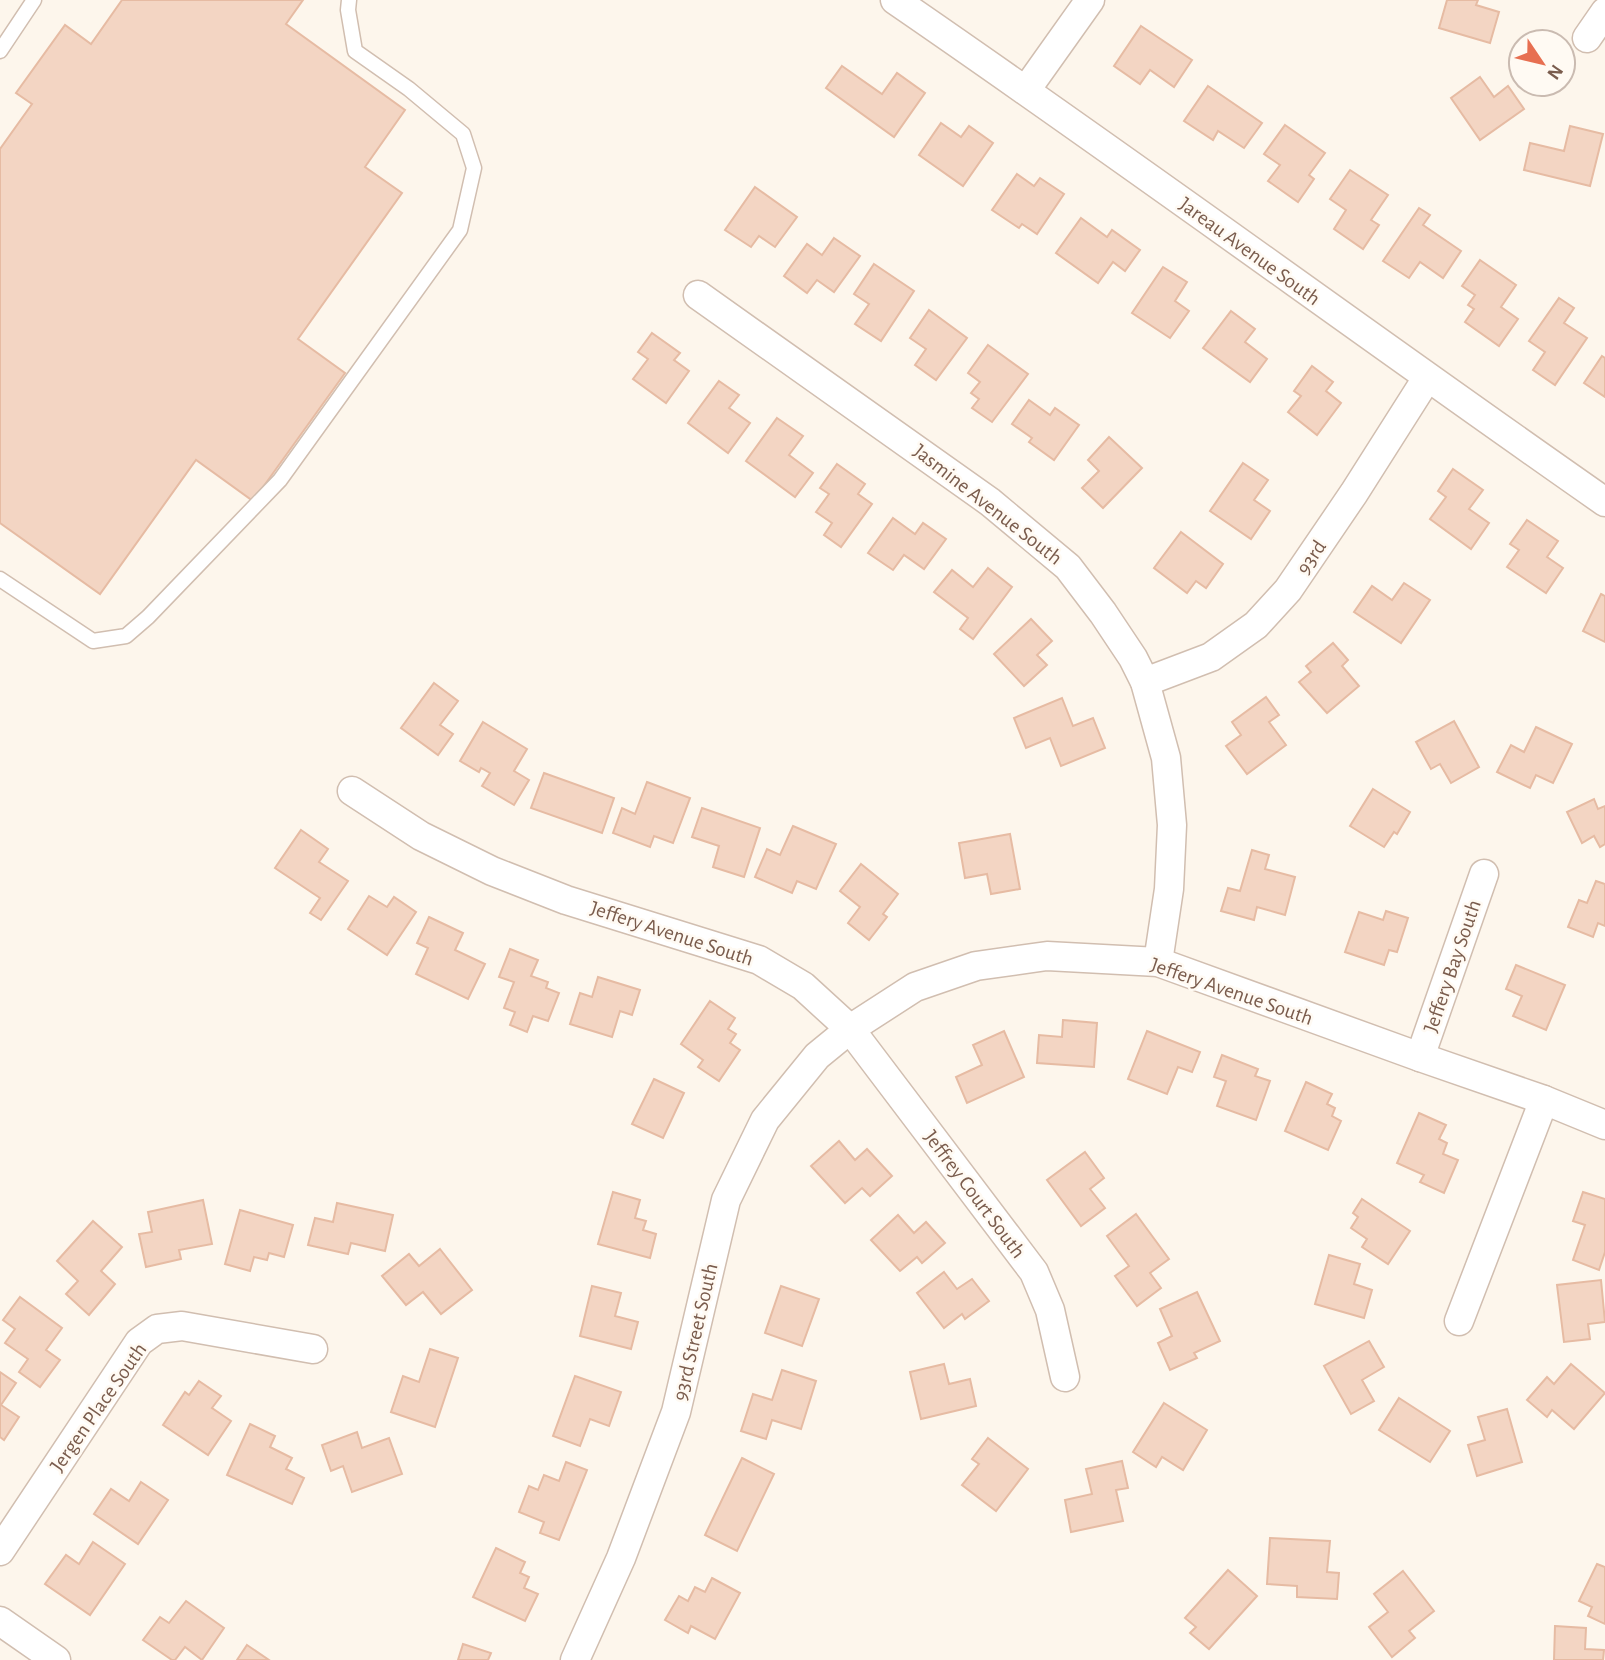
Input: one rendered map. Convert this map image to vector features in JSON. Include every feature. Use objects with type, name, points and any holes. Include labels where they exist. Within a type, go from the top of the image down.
[{"type":"street","name":"Jareau Avenue South","points":[[895,0],[1026,90],[1427,378],[1605,502]]},
{"type":"street","points":[[1026,90],[1090,0]]},
{"type":"street","points":[[1587,38],[1605,12]]},
{"type":"street","name":"Jasmine Avenue South","points":[[698,295],[990,502],[1068,567],[1103,613],[1133,658],[1145,682],[1166,758],[1172,825],[1169,889],[1158,962]]},
{"type":"street","name":"93rd","points":[[1145,682],[1211,657],[1256,625],[1288,590],[1427,378]]},
{"type":"street","name":"Jeffery Avenue South","points":[[352,791],[421,836],[492,871],[566,900],[759,960],[803,986],[850,1029],[915,987],[976,966],[1046,956],[1158,962],[1544,1100],[1605,1125]]},
{"type":"street","name":"Jeffery Bay South","points":[[1420,1057],[1484,874]]},
{"type":"street","name":"Jeffrey Court South","points":[[850,1029],[1034,1272],[1050,1310],[1065,1377]]},
{"type":"street","name":"93rd Street South","points":[[575,1660],[621,1558],[676,1412],[726,1200],[765,1120],[817,1056],[850,1029]]},
{"type":"street","points":[[1459,1321],[1544,1100]]},
{"type":"street","name":"Jergen Place South","points":[[0,1550],[139,1342],[157,1329],[181,1326],[313,1349]]},
{"type":"street","points":[[0,1621],[56,1660]]},
{"type":"lane","points":[[0,51],[34,0]]},
{"type":"lane","points":[[0,579],[93,641],[126,636],[165,600],[280,480],[460,230],[474,168],[463,134],[410,89],[355,51],[348,10],[349,0]]},
{"type":"building","points":[[122,0],[303,0],[286,24],[405,110],[365,167],[402,193],[298,339],[345,373],[253,501],[196,460],[100,594],[0,523],[0,149],[32,104],[16,93],[65,25],[91,44]]},
{"type":"building","points":[[1447,0],[1478,0],[1476,5],[1499,12],[1490,43],[1439,28]]},
{"type":"building","points":[[1141,26],[1192,60],[1174,87],[1150,70],[1140,84],[1114,66]]},
{"type":"building","points":[[842,66],[882,94],[897,73],[925,93],[894,137],[826,88]]},
{"type":"building","points":[[1480,77],[1494,97],[1507,87],[1507,98],[1516,98],[1524,109],[1480,140],[1451,98]]},
{"type":"building","points":[[1208,86],[1262,123],[1244,148],[1218,131],[1213,140],[1184,121]]},
{"type":"building","points":[[941,123],[961,137],[969,126],[993,143],[963,186],[919,155]]},
{"type":"building","points":[[1285,125],[1325,153],[1309,175],[1314,179],[1298,202],[1268,181],[1280,165],[1264,154]]},
{"type":"building","points":[[1570,126],[1603,134],[1590,186],[1524,170],[1530,143],[1564,151]]},
{"type":"building","points":[[1350,170],[1388,195],[1371,220],[1379,225],[1363,249],[1334,229],[1346,210],[1330,199]]},
{"type":"building","points":[[1017,174],[1034,186],[1040,178],[1064,194],[1037,234],[1022,224],[1019,228],[992,210]]},
{"type":"building","points":[[755,187],[797,217],[775,247],[759,236],[751,247],[725,230]]},
{"type":"building","points":[[1419,208],[1430,215],[1423,225],[1461,251],[1443,278],[1420,262],[1409,278],[1383,261]]},
{"type":"building","points":[[1081,218],[1107,237],[1112,230],[1140,250],[1125,271],[1113,262],[1098,283],[1056,253]]},
{"type":"building","points":[[834,238],[860,256],[834,292],[817,280],[807,293],[784,276],[807,244],[822,255]]},
{"type":"building","points":[[1480,260],[1516,285],[1501,307],[1518,319],[1499,346],[1465,322],[1474,309],[1468,305],[1475,295],[1462,286]]},
{"type":"building","points":[[874,264],[914,291],[881,341],[855,324],[869,304],[854,294]]},
{"type":"building","points":[[1163,267],[1187,282],[1175,301],[1189,311],[1170,338],[1132,313]]},
{"type":"building","points":[[1559,298],[1574,308],[1564,323],[1587,338],[1555,385],[1533,370],[1545,352],[1529,341]]},
{"type":"building","points":[[929,310],[967,338],[936,380],[915,365],[926,349],[910,338]]},
{"type":"building","points":[[1231,311],[1255,329],[1245,342],[1267,359],[1250,382],[1203,348]]},
{"type":"building","points":[[652,333],[680,353],[674,360],[689,371],[666,403],[633,379],[648,359],[638,352]]},
{"type":"building","points":[[988,345],[1028,374],[992,422],[972,408],[979,399],[971,393],[980,382],[968,373]]},
{"type":"building","points":[[1602,356],[1605,358],[1605,397],[1584,383]]},
{"type":"building","points":[[1312,366],[1333,382],[1326,391],[1341,403],[1317,435],[1288,412],[1301,396],[1294,391]]},
{"type":"building","points":[[719,381],[739,395],[729,408],[750,423],[728,453],[688,423]]},
{"type":"building","points":[[1029,400],[1050,415],[1055,408],[1079,425],[1054,460],[1029,442],[1032,438],[1012,424]]},
{"type":"building","points":[[777,418],[803,436],[789,455],[813,473],[795,497],[746,461]]},
{"type":"building","points":[[1109,437],[1142,468],[1103,508],[1082,488],[1099,471],[1088,460]]},
{"type":"building","points":[[1243,463],[1268,480],[1254,500],[1270,511],[1251,539],[1210,511]]},
{"type":"building","points":[[837,464],[865,484],[858,494],[872,504],[841,547],[824,535],[832,523],[816,512],[829,494],[820,488]]},
{"type":"building","points":[[1453,469],[1483,490],[1469,509],[1489,523],[1471,549],[1430,519],[1446,497],[1438,491]]},
{"type":"building","points":[[893,518],[915,534],[923,523],[946,539],[924,569],[904,555],[893,570],[868,553]]},
{"type":"building","points":[[1527,520],[1558,541],[1547,557],[1563,568],[1546,593],[1507,567],[1519,550],[1510,544]]},
{"type":"building","points":[[1181,532],[1223,564],[1206,588],[1196,581],[1187,593],[1154,568]]},
{"type":"building","points":[[988,568],[1012,587],[973,639],[960,629],[968,618],[934,592],[952,570],[973,587]]},
{"type":"building","points":[[1404,583],[1430,600],[1401,643],[1354,612],[1372,586],[1392,600]]},
{"type":"building","points":[[1601,594],[1605,596],[1605,642],[1583,631]]},
{"type":"building","points":[[1031,619],[1052,641],[1037,655],[1047,665],[1024,686],[994,654]]},
{"type":"building","points":[[1333,643],[1348,660],[1342,666],[1359,686],[1327,713],[1299,682],[1311,672],[1306,666]]},
{"type":"building","points":[[434,683],[458,701],[440,725],[453,734],[438,755],[401,728]]},
{"type":"building","points":[[1266,697],[1279,715],[1269,722],[1286,745],[1247,774],[1226,746],[1241,735],[1232,722]]},
{"type":"building","points":[[1062,698],[1073,726],[1093,718],[1105,748],[1061,766],[1050,738],[1026,748],[1014,718]]},
{"type":"building","points":[[1454,721],[1479,767],[1451,783],[1440,764],[1431,769],[1416,742]]},
{"type":"building","points":[[483,722],[527,749],[514,771],[529,780],[514,805],[482,786],[490,773],[481,768],[479,772],[460,761]]},
{"type":"building","points":[[1536,727],[1572,744],[1553,783],[1536,775],[1530,788],[1497,772],[1511,745],[1524,752]]},
{"type":"building","points":[[544,773],[614,798],[602,833],[531,808]]},
{"type":"building","points":[[647,782],[690,798],[673,843],[654,836],[650,847],[613,833],[622,808],[635,814]]},
{"type":"building","points":[[1373,789],[1410,812],[1397,834],[1394,832],[1384,847],[1350,826]]},
{"type":"building","points":[[1594,799],[1598,809],[1605,806],[1605,844],[1600,847],[1594,836],[1582,843],[1567,812]]},
{"type":"building","points":[[702,808],[760,828],[744,877],[713,867],[719,846],[692,837]]},
{"type":"building","points":[[793,826],[836,844],[816,889],[797,881],[792,893],[755,877],[767,849],[780,855]]},
{"type":"building","points":[[301,830],[328,849],[319,862],[348,881],[321,920],[310,913],[320,898],[275,868]]},
{"type":"building","points":[[1010,834],[1020,889],[991,894],[987,874],[965,878],[959,843]]},
{"type":"building","points":[[1252,850],[1269,855],[1265,869],[1295,877],[1285,915],[1257,907],[1254,920],[1221,911],[1228,888],[1240,891]]},
{"type":"building","points":[[861,864],[898,894],[883,914],[887,917],[869,940],[848,923],[860,907],[840,891]]},
{"type":"building","points":[[1596,881],[1605,884],[1605,926],[1598,923],[1593,937],[1568,927],[1579,900],[1587,903]]},
{"type":"building","points":[[369,896],[387,907],[394,897],[416,912],[387,955],[348,929]]},
{"type":"building","points":[[1386,911],[1408,918],[1397,952],[1389,950],[1384,965],[1345,952],[1359,912],[1383,920]]},
{"type":"building","points":[[429,917],[463,933],[455,950],[485,964],[468,999],[416,974],[428,948],[417,943]]},
{"type":"building","points":[[510,949],[538,960],[531,976],[548,982],[546,988],[559,993],[548,1021],[533,1016],[527,1032],[510,1025],[515,1012],[504,1008],[514,982],[499,977]]},
{"type":"building","points":[[1516,965],[1565,985],[1546,1030],[1513,1016],[1522,996],[1506,989]]},
{"type":"building","points":[[598,977],[640,990],[632,1015],[620,1011],[612,1037],[570,1024],[580,993],[592,997]]},
{"type":"building","points":[[710,1001],[735,1018],[728,1029],[736,1034],[730,1043],[740,1050],[719,1081],[698,1067],[703,1060],[681,1044]]},
{"type":"building","points":[[1063,1020],[1097,1023],[1094,1067],[1037,1063],[1039,1035],[1062,1037]]},
{"type":"building","points":[[1004,1031],[1024,1077],[967,1103],[956,1077],[982,1065],[973,1045]]},
{"type":"building","points":[[1147,1031],[1200,1052],[1192,1072],[1178,1067],[1167,1094],[1128,1079]]},
{"type":"building","points":[[1222,1055],[1258,1069],[1255,1076],[1270,1081],[1256,1120],[1217,1106],[1226,1081],[1214,1077]]},
{"type":"building","points":[[654,1079],[684,1093],[663,1138],[632,1124]]},
{"type":"building","points":[[1306,1082],[1332,1094],[1327,1104],[1335,1108],[1332,1116],[1341,1121],[1328,1150],[1285,1131]]},
{"type":"building","points":[[1419,1113],[1446,1125],[1439,1139],[1447,1143],[1443,1154],[1458,1160],[1444,1193],[1420,1182],[1424,1175],[1397,1163]]},
{"type":"building","points":[[839,1141],[855,1160],[867,1149],[892,1176],[870,1196],[862,1188],[845,1203],[811,1166]]},
{"type":"building","points":[[1085,1152],[1104,1178],[1090,1189],[1105,1208],[1081,1226],[1047,1180]]},
{"type":"building","points":[[613,1192],[640,1200],[635,1218],[646,1221],[643,1230],[656,1234],[650,1258],[598,1244]]},
{"type":"building","points":[[1583,1192],[1605,1199],[1605,1252],[1599,1270],[1573,1260],[1585,1225],[1573,1221]]},
{"type":"building","points":[[1362,1199],[1410,1231],[1388,1264],[1362,1247],[1367,1239],[1351,1228],[1358,1217],[1353,1213]]},
{"type":"building","points":[[203,1200],[212,1244],[179,1250],[181,1259],[146,1267],[139,1234],[152,1232],[148,1212]]},
{"type":"building","points":[[337,1203],[393,1215],[385,1251],[351,1243],[348,1254],[308,1245],[315,1218],[333,1222]]},
{"type":"building","points":[[240,1210],[293,1225],[284,1257],[269,1253],[267,1260],[254,1257],[250,1271],[225,1264]]},
{"type":"building","points":[[1136,1214],[1169,1259],[1150,1273],[1161,1288],[1137,1306],[1115,1276],[1129,1266],[1107,1236]]},
{"type":"building","points":[[898,1215],[914,1233],[926,1222],[945,1243],[922,1263],[917,1257],[900,1271],[871,1240]]},
{"type":"building","points":[[93,1221],[122,1247],[101,1271],[115,1284],[89,1315],[66,1294],[78,1281],[57,1261]]},
{"type":"building","points":[[440,1249],[472,1290],[441,1314],[423,1292],[406,1305],[382,1276],[409,1254],[419,1266]]},
{"type":"building","points":[[1329,1255],[1360,1264],[1354,1284],[1372,1290],[1364,1318],[1315,1304]]},
{"type":"building","points":[[944,1272],[957,1289],[972,1279],[989,1301],[965,1319],[962,1314],[944,1328],[917,1293]]},
{"type":"building","points":[[1601,1280],[1605,1322],[1588,1324],[1590,1339],[1564,1342],[1557,1285]]},
{"type":"building","points":[[592,1286],[621,1293],[615,1316],[638,1322],[631,1349],[580,1336]]},
{"type":"building","points":[[781,1286],[819,1299],[802,1346],[765,1333]]},
{"type":"building","points":[[1197,1292],[1220,1341],[1194,1353],[1197,1358],[1170,1370],[1158,1343],[1172,1336],[1160,1309]]},
{"type":"building","points":[[20,1297],[62,1328],[46,1350],[60,1360],[40,1387],[19,1372],[28,1359],[5,1343],[15,1329],[3,1320]]},
{"type":"building","points":[[1369,1341],[1384,1367],[1362,1380],[1374,1401],[1351,1414],[1324,1366]]},
{"type":"building","points":[[430,1349],[458,1358],[435,1427],[391,1412],[403,1376],[419,1382]]},
{"type":"building","points":[[944,1364],[949,1384],[970,1379],[976,1406],[921,1419],[910,1372]]},
{"type":"building","points":[[1571,1364],[1605,1393],[1574,1429],[1552,1410],[1547,1417],[1527,1400],[1547,1377],[1554,1384]]},
{"type":"building","points":[[782,1370],[816,1381],[801,1429],[772,1420],[766,1439],[741,1431],[753,1394],[772,1400]]},
{"type":"building","points":[[0,1372],[16,1383],[1,1405],[19,1417],[4,1440],[0,1437]]},
{"type":"building","points":[[575,1376],[621,1392],[609,1426],[590,1419],[580,1446],[553,1436]]},
{"type":"building","points":[[199,1381],[221,1396],[212,1408],[231,1421],[208,1455],[163,1425],[185,1392],[189,1395]]},
{"type":"building","points":[[1399,1398],[1450,1431],[1430,1462],[1379,1430]]},
{"type":"building","points":[[1164,1403],[1207,1430],[1183,1470],[1162,1457],[1156,1467],[1133,1452]]},
{"type":"building","points":[[1507,1409],[1522,1462],[1477,1476],[1468,1445],[1485,1440],[1478,1417]]},
{"type":"building","points":[[250,1424],[275,1436],[270,1447],[292,1458],[286,1469],[304,1478],[292,1504],[227,1475]]},
{"type":"building","points":[[357,1432],[362,1448],[389,1438],[402,1474],[352,1492],[343,1466],[331,1471],[322,1445]]},
{"type":"building","points":[[988,1438],[1028,1469],[996,1511],[962,1485],[979,1464],[972,1459]]},
{"type":"building","points":[[742,1458],[774,1474],[737,1551],[705,1535]]},
{"type":"building","points":[[1122,1461],[1128,1488],[1116,1490],[1123,1521],[1071,1532],[1065,1500],[1092,1494],[1086,1469]]},
{"type":"building","points":[[566,1462],[587,1470],[559,1540],[540,1533],[544,1522],[519,1512],[529,1486],[538,1490],[544,1475],[559,1481]]},
{"type":"building","points":[[141,1482],[168,1500],[138,1544],[94,1514],[111,1489],[129,1501]]},
{"type":"building","points":[[1270,1538],[1330,1541],[1327,1572],[1339,1573],[1337,1599],[1297,1597],[1297,1586],[1267,1584]]},
{"type":"building","points":[[93,1542],[125,1564],[90,1615],[45,1584],[66,1555],[79,1564]]},
{"type":"building","points":[[496,1548],[525,1562],[520,1573],[529,1577],[524,1588],[538,1594],[525,1621],[473,1597]]},
{"type":"building","points":[[1597,1564],[1605,1567],[1605,1624],[1588,1616],[1592,1607],[1579,1601]]},
{"type":"building","points":[[1228,1570],[1257,1596],[1209,1649],[1190,1633],[1196,1627],[1185,1618]]},
{"type":"building","points":[[1403,1571],[1434,1611],[1409,1631],[1415,1638],[1392,1657],[1369,1627],[1388,1612],[1374,1594]]},
{"type":"building","points":[[712,1578],[740,1593],[715,1639],[691,1626],[688,1633],[665,1620],[679,1596],[688,1601],[695,1587],[705,1592]]},
{"type":"building","points":[[186,1601],[224,1628],[202,1660],[185,1647],[175,1660],[172,1660],[143,1640],[160,1617],[169,1623]]},
{"type":"building","points":[[1555,1626],[1586,1628],[1585,1649],[1604,1650],[1603,1660],[1554,1660]]},
{"type":"building","points":[[463,1644],[491,1653],[488,1660],[458,1660]]},
{"type":"building","points":[[247,1645],[269,1660],[237,1660]]}]
